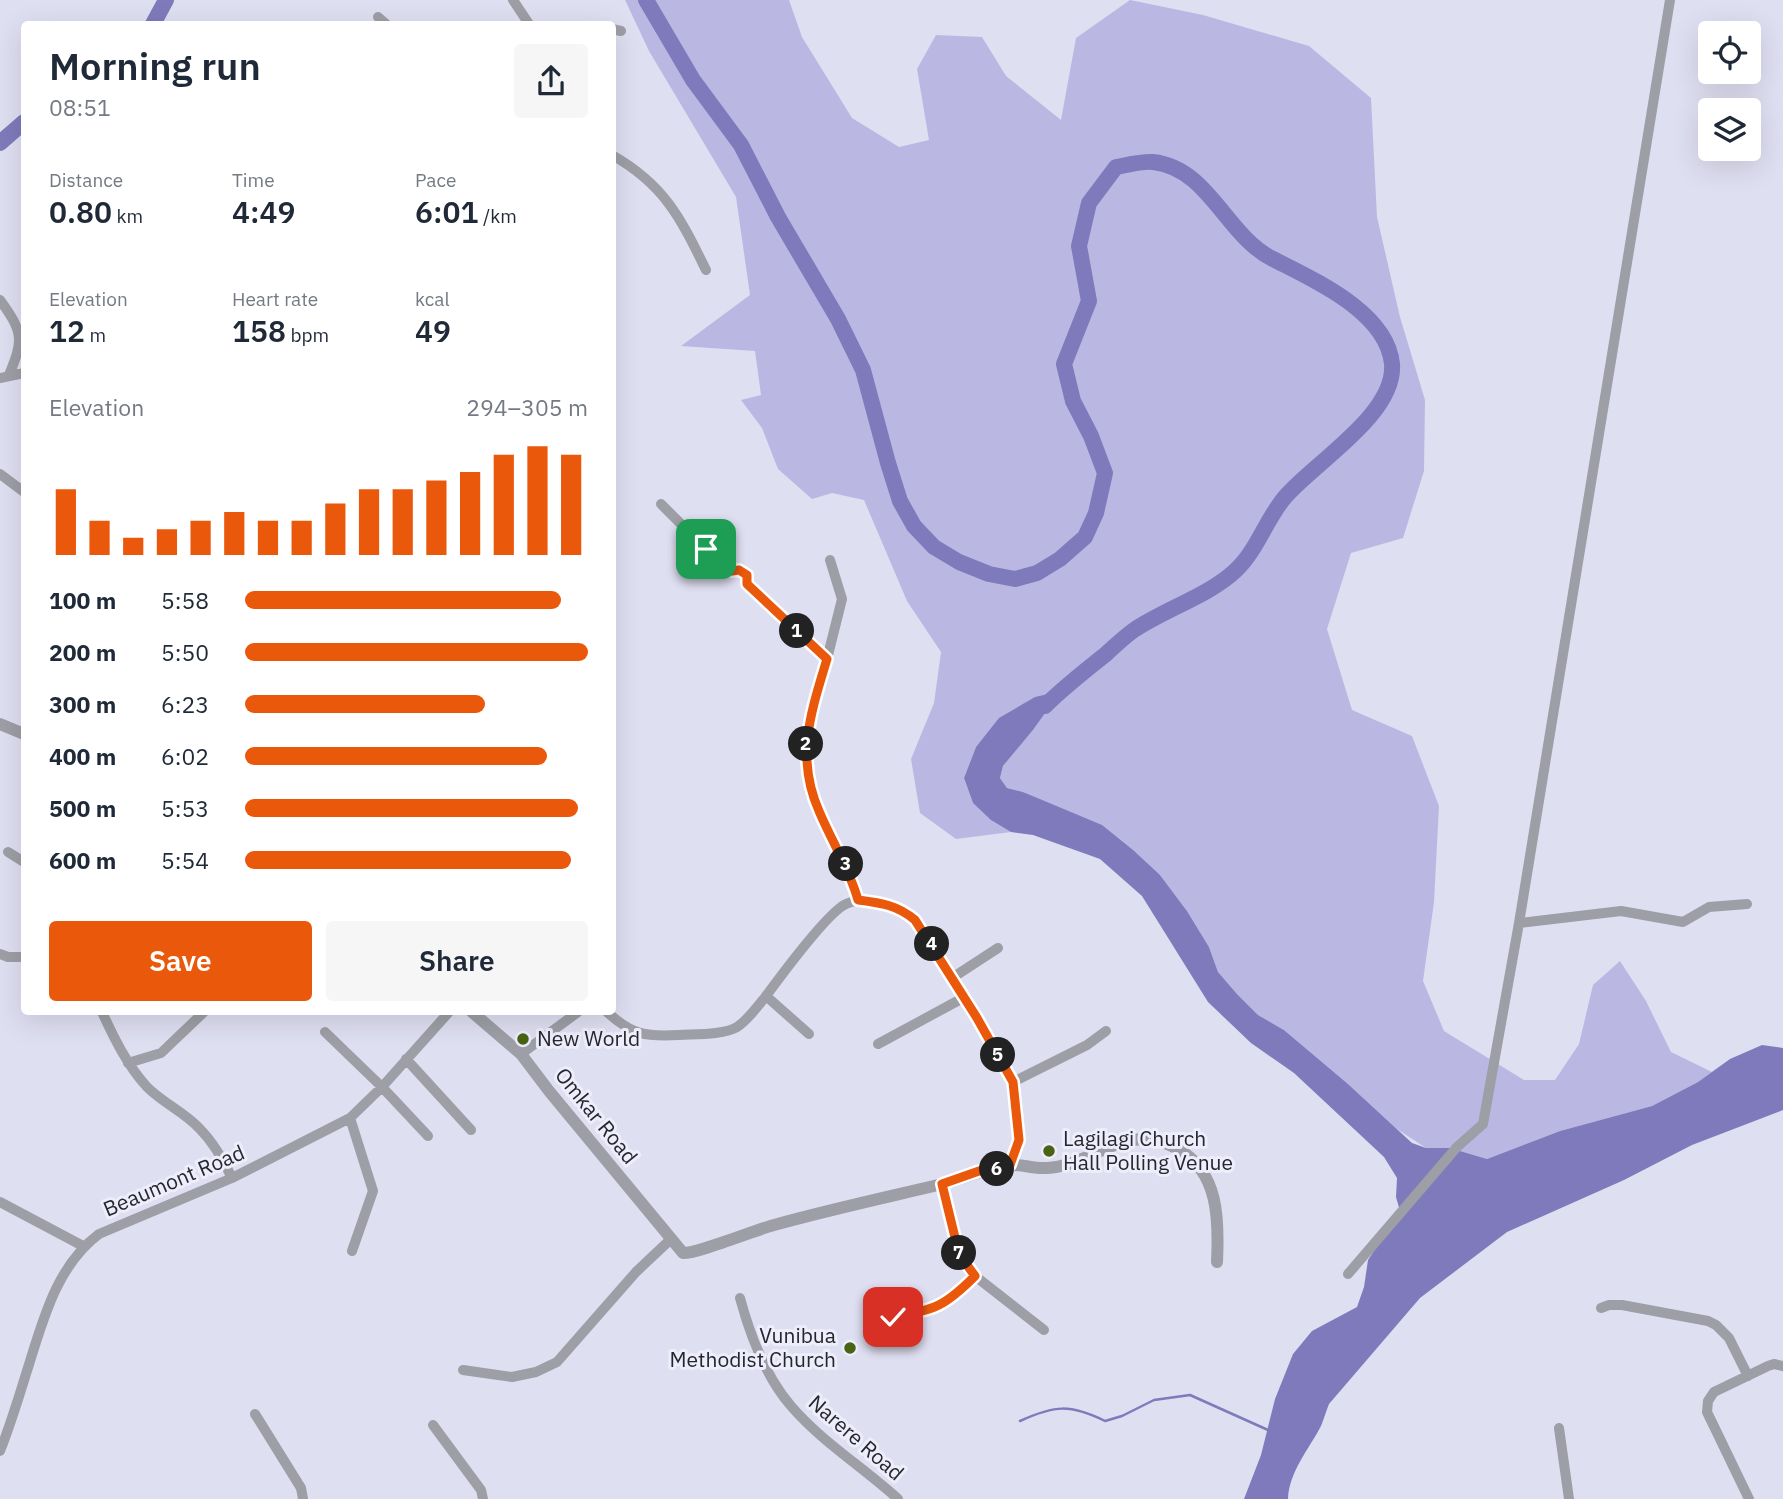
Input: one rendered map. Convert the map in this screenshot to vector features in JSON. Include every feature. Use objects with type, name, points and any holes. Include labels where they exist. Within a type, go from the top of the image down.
[{"type":"street","points":[[513,0],[527,21]]},
{"type":"street","points":[[1348,1274],[1457,1147],[1483,1124],[1519,923],[1670,0]]},
{"type":"street","points":[[616,158],[664,195],[680,216],[706,271]]},
{"type":"street","points":[[0,300],[10,315],[20,340],[18,354],[4,377]]},
{"type":"street","points":[[0,474],[21,490]]},
{"type":"street","points":[[661,505],[725,568],[744,572],[747,575],[747,584],[827,659]]},
{"type":"street","points":[[830,559],[842,599],[807,730],[805,758],[818,810],[852,878],[858,900]]},
{"type":"street","points":[[0,724],[21,733]]},
{"type":"street","points":[[8,852],[21,860]]},
{"type":"street","points":[[610,1015],[628,1030],[643,1035],[708,1034],[736,1027],[844,905],[858,900],[888,903],[904,910],[915,920],[1013,1082],[1019,1140],[1010,1165]]},
{"type":"street","points":[[1519,923],[1621,911],[1683,922],[1709,907],[1747,904]]},
{"type":"street","points":[[952,978],[998,948]]},
{"type":"street","points":[[0,954],[21,957]]},
{"type":"street","points":[[766,996],[809,1034]]},
{"type":"street","points":[[878,1044],[963,998]]},
{"type":"street","points":[[104,1015],[128,1063],[155,1093],[198,1126],[219,1150],[232,1178]]},
{"type":"street","points":[[128,1063],[161,1053],[201,1015]]},
{"type":"street","name":"Beaumont Road","points":[[0,1451],[47,1311],[62,1276],[83,1246],[99,1234],[232,1178],[350,1118],[382,1087],[446,1015]]},
{"type":"street","name":"Omkar Road","points":[[476,1015],[521,1054],[683,1252],[698,1251],[744,1233],[858,1202],[942,1184]]},
{"type":"street","points":[[521,1054],[574,1015]]},
{"type":"street","points":[[1013,1082],[1087,1045],[1106,1031]]},
{"type":"street","points":[[325,1032],[428,1136]]},
{"type":"street","points":[[406,1059],[471,1130]]},
{"type":"street","points":[[350,1118],[373,1191],[352,1251]]},
{"type":"street","points":[[1044,1330],[975,1276],[959,1254],[942,1184],[979,1171],[1010,1165],[1047,1168],[1142,1139],[1165,1142],[1187,1154],[1201,1166],[1219,1224],[1217,1262]]},
{"type":"street","points":[[0,1202],[83,1246]]},
{"type":"street","points":[[463,1370],[512,1377],[536,1373],[557,1362],[636,1272],[671,1239]]},
{"type":"street","points":[[893,1317],[932,1310],[955,1297],[975,1276]]},
{"type":"street","name":"Narere Road","points":[[740,1298],[747,1325],[759,1352],[774,1383],[790,1405],[811,1427],[898,1499]]},
{"type":"street","points":[[1601,1308],[1622,1305],[1712,1323],[1729,1338],[1748,1376]]},
{"type":"street","points":[[1749,1499],[1707,1408],[1708,1401],[1714,1392],[1748,1376],[1774,1364],[1783,1366]]},
{"type":"street","points":[[255,1414],[302,1488],[303,1499]]},
{"type":"street","points":[[433,1425],[481,1490],[483,1499]]},
{"type":"street","points":[[1559,1427],[1569,1499]]},
{"type":"shaded area","points":[[625,0],[789,0],[802,37],[852,118],[899,147],[929,140],[917,69],[936,35],[982,37],[1006,76],[1061,120],[1076,38],[1130,0],[1203,15],[1309,46],[1371,98],[1377,217],[1400,317],[1425,400],[1424,471],[1403,538],[1351,553],[1327,629],[1352,710],[1412,736],[1439,806],[1434,902],[1423,981],[1444,1031],[1524,1080],[1555,1080],[1579,1044],[1593,985],[1620,961],[1646,1001],[1671,1052],[1712,1072],[1652,1106],[1560,1131],[1487,1159],[1450,1148],[1426,1148],[1397,1129],[1284,1030],[1258,1015],[1237,994],[1218,972],[1209,947],[1160,875],[1060,809],[1023,792],[1007,788],[1000,778],[1003,766],[1060,692],[976,747],[964,778],[973,803],[1011,832],[956,839],[920,813],[911,759],[934,703],[941,652],[907,601],[864,500],[832,493],[812,499],[778,469],[762,428],[741,400],[761,395],[755,351],[681,346],[750,295],[736,197],[649,51]]},
{"type":"shaded area","points":[[1061,691],[1003,766],[1000,778],[1007,788],[1102,825],[1133,850],[1160,875],[1187,911],[1209,947],[1218,972],[1237,994],[1258,1015],[1284,1030],[1348,1084],[1412,1143],[1426,1148],[1450,1148],[1487,1159],[1560,1131],[1652,1106],[1698,1082],[1730,1059],[1762,1045],[1783,1048],[1783,1110],[1692,1145],[1624,1180],[1507,1232],[1420,1298],[1329,1404],[1321,1426],[1292,1479],[1288,1499],[1244,1499],[1261,1455],[1275,1399],[1293,1354],[1312,1331],[1357,1307],[1364,1287],[1368,1260],[1400,1211],[1396,1197],[1397,1178],[1384,1157],[1294,1073],[1251,1043],[1208,1002],[1142,896],[1100,859],[1033,835],[1011,832],[991,820],[973,803],[964,778],[976,747],[999,718],[1035,697]]},
{"type":"waterway","points":[[155,21],[166,0]]},
{"type":"waterway","points":[[646,0],[693,80],[741,145],[778,217],[838,319],[863,370],[900,501],[914,526],[934,547],[959,562],[989,574],[1015,579],[1037,573],[1060,559],[1085,537],[1096,513],[1105,473],[1091,436],[1073,401],[1064,364],[1089,301],[1079,246],[1089,203],[1116,167],[1153,162],[1172,167],[1189,176],[1257,248],[1346,300],[1363,313],[1387,345],[1392,364],[1390,383],[1381,401],[1368,419],[1285,497],[1243,563],[1212,588],[1134,630],[1045,706]]},
{"type":"waterway","points":[[0,143],[21,125]]},
{"type":"waterway","points":[[1020,1421],[1053,1409],[1072,1409],[1105,1421],[1122,1416],[1154,1400],[1190,1395],[1268,1430]]},
{"type":"place","name":"New World","points":[[523,1039]]},
{"type":"place","name":"Lagilagi Church Hall Polling Venue","points":[[1049,1151]]},
{"type":"place","name":"Vunibua Methodist Church","points":[[850,1348]]},
{"type":"route","points":[[706,549],[725,568],[744,572],[747,575],[747,584],[827,659],[807,730],[805,758],[818,810],[852,878],[858,900],[888,903],[904,910],[915,920],[977,1018],[1013,1082],[1019,1140],[1010,1165],[979,1171],[942,1184],[959,1254],[975,1276],[955,1297],[932,1310],[893,1317]]}]
